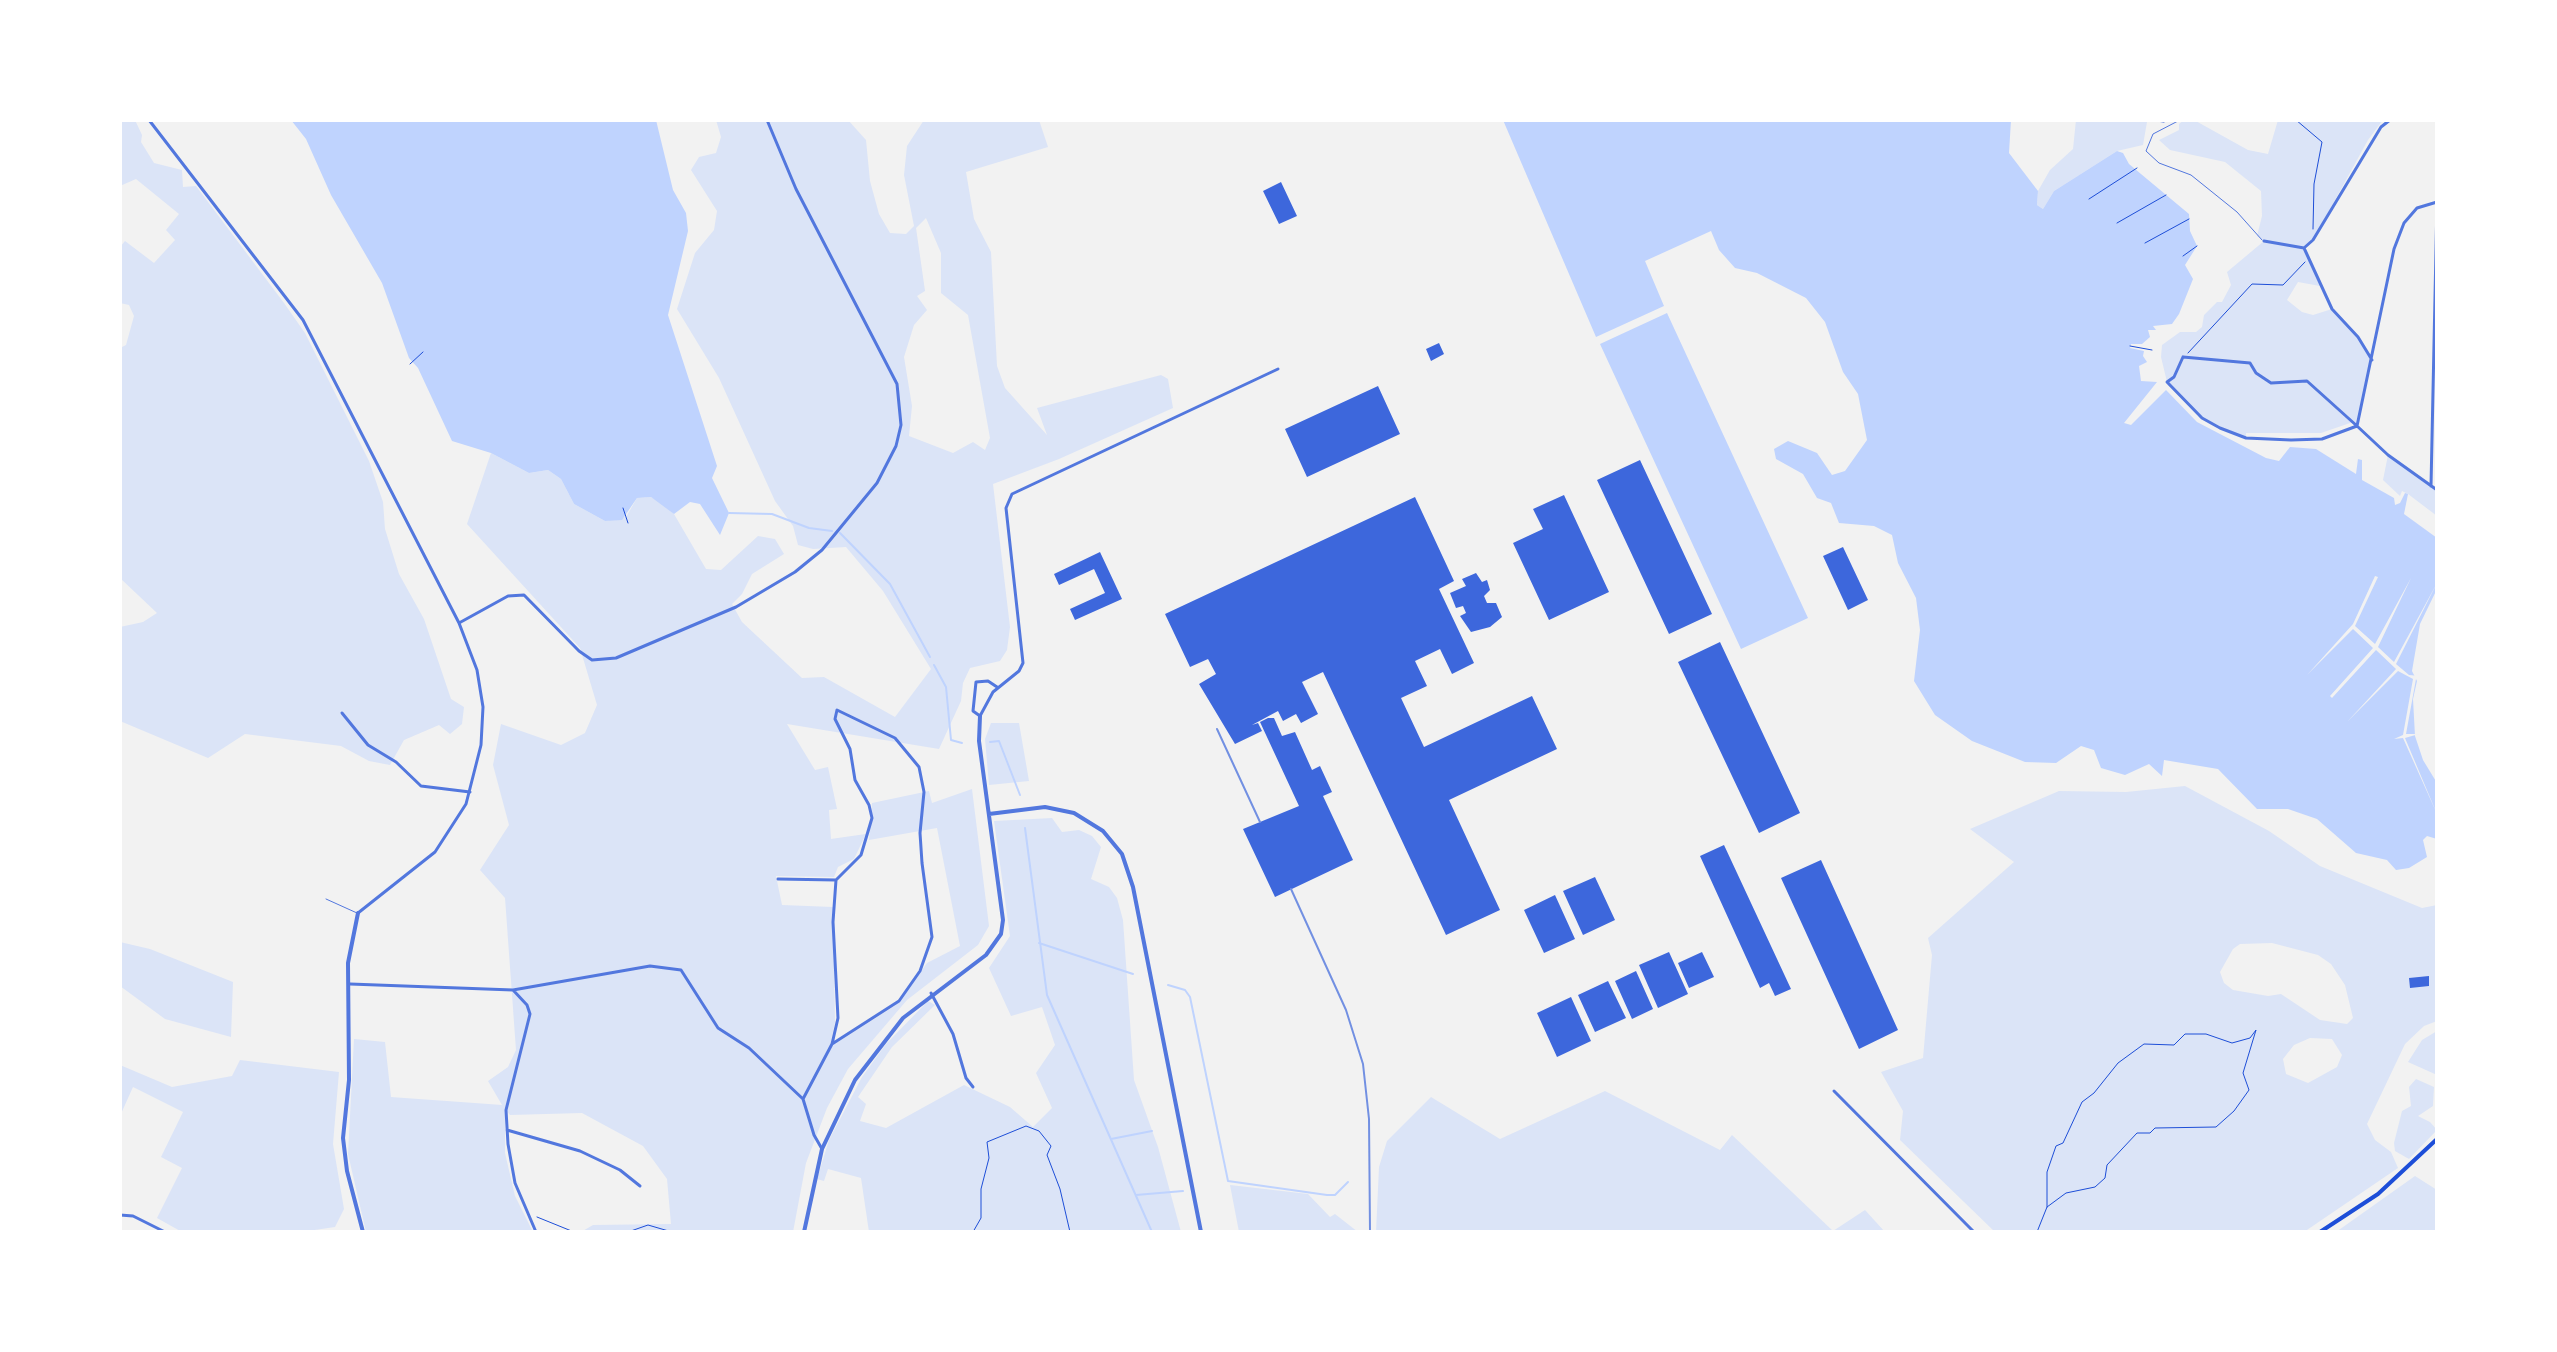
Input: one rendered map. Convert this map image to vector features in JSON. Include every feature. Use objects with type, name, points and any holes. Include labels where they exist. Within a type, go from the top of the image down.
[{"type":"main road","points":[[2320,1232],[2378,1194],[2436,1140]]},
{"type":"street","points":[[149,120],[303,320],[459,623],[477,670],[483,707],[481,745],[470,792],[458,819],[435,852],[358,913],[352,934],[344,1152],[360,1231]]},
{"type":"street","points":[[459,623],[508,596],[524,595],[579,651],[592,660],[616,658],[736,607],[795,572],[822,550],[877,483],[896,446],[901,425],[897,384],[851,302],[838,267],[782,162],[767,120]]},
{"type":"street","points":[[2304,248],[2313,240],[2381,127],[2390,120]]},
{"type":"street","points":[[2357,426],[2394,249],[2404,223],[2417,208],[2437,202],[2431,486]]},
{"type":"street","points":[[2264,241],[2304,248]]},
{"type":"street","points":[[2304,248],[2307,261],[2332,309],[2358,337],[2372,360]]},
{"type":"street","points":[[2357,426],[2322,439],[2246,438],[2202,418],[2167,382],[2174,377],[2183,357],[2250,363],[2256,373],[2271,383],[2307,381],[2357,426],[2388,455],[2437,490]]},
{"type":"street","points":[[804,1232],[822,1149],[855,1080],[903,1018],[931,993],[986,955],[999,940],[1003,920],[979,741],[980,716],[997,687],[1019,671],[1023,656],[1006,508],[1012,494],[1278,369]]},
{"type":"street","points":[[980,716],[971,707],[974,685],[988,681],[997,687]]},
{"type":"street","points":[[803,1099],[832,1044],[838,1018],[833,922],[836,880],[861,855],[872,818],[869,805],[855,780],[850,749],[835,719],[837,710],[895,738],[919,767],[924,792],[920,833],[922,863],[932,930],[926,960],[899,1001],[832,1044]]},
{"type":"street","points":[[342,713],[362,739],[396,762],[421,786],[470,792]]},
{"type":"street","points":[[987,814],[1035,807],[1064,810],[1095,824],[1122,854],[1133,887],[1201,1232]]},
{"type":"street","points":[[778,879],[836,880]]},
{"type":"street","points":[[348,984],[513,990],[650,966],[681,970],[718,1028],[749,1048],[803,1099],[814,1135],[822,1149]]},
{"type":"street","points":[[513,990],[527,1005],[530,1014],[506,1110],[507,1130],[511,1170],[536,1232]]},
{"type":"street","points":[[931,993],[953,1034],[966,1078],[973,1087]]},
{"type":"street","points":[[1834,1091],[1974,1232]]},
{"type":"street","points":[[507,1130],[580,1151],[620,1170],[640,1186]]},
{"type":"street","points":[[120,1215],[133,1216],[165,1232]]},
{"type":"lane","points":[[2178,121],[2153,134],[2146,151],[2159,163],[2191,175],[2237,212],[2264,241]]},
{"type":"lane","points":[[326,899],[358,913]]},
{"type":"path","points":[[2148,120],[2165,122]]},
{"type":"path","points":[[2296,120],[2322,142],[2314,184],[2313,240]]},
{"type":"path","points":[[2089,199],[2137,168]]},
{"type":"path","points":[[2117,223],[2166,195]]},
{"type":"path","points":[[2145,243],[2189,219]]},
{"type":"path","points":[[2183,256],[2197,246]]},
{"type":"path","points":[[2183,357],[2252,284],[2283,285],[2296,268],[2307,261]]},
{"type":"path","points":[[2130,346],[2152,350]]},
{"type":"path","points":[[410,364],[423,352]]},
{"type":"path","points":[[623,508],[628,523]]},
{"type":"path","points":[[2037,1232],[2047,1207],[2047,1172],[2056,1146],[2063,1143],[2082,1102],[2094,1093],[2118,1063],[2144,1044],[2174,1045],[2185,1034],[2206,1034],[2232,1043],[2250,1038],[2256,1030],[2243,1073],[2249,1090],[2242,1103],[2216,1127],[2155,1128],[2150,1133],[2137,1133],[2107,1165],[2105,1178],[2095,1187],[2066,1193],[2047,1207]]},
{"type":"path","points":[[973,1232],[981,1218],[981,1189],[989,1158],[987,1142],[1026,1126],[1039,1131],[1051,1146],[1047,1155],[1060,1189],[1070,1232]]},
{"type":"path","points":[[529,1217],[559,1223],[574,1232]]},
{"type":"path","points":[[628,1232],[648,1225],[672,1232]]},
{"type":"shaded area","points":[[120,120],[135,120],[142,135],[141,142],[154,163],[182,170],[183,187],[196,186],[284,303],[305,333],[369,461],[383,502],[385,529],[399,574],[424,619],[451,699],[464,707],[462,724],[450,734],[439,725],[404,740],[390,765],[369,761],[341,746],[245,734],[208,758],[120,721],[120,627],[143,622],[157,613],[120,578],[120,348],[126,345],[134,316],[129,305],[120,303],[120,247],[125,241],[154,263],[175,240],[166,230],[179,214],[136,179],[120,186]]},
{"type":"shaded area","points":[[716,120],[848,120],[866,140],[870,181],[879,214],[890,233],[906,234],[914,226],[904,175],[907,146],[924,120],[1039,120],[1048,147],[966,172],[974,219],[991,252],[997,366],[1005,388],[1047,435],[1037,408],[1161,375],[1168,379],[1173,408],[1059,459],[993,484],[1010,627],[1007,650],[1000,661],[970,668],[963,683],[961,701],[939,749],[787,724],[815,770],[828,767],[837,809],[829,810],[831,839],[866,834],[854,859],[838,867],[834,877],[776,876],[782,905],[833,907],[835,1022],[831,1041],[838,1042],[896,1005],[927,963],[960,946],[937,828],[869,840],[872,803],[929,791],[932,803],[972,789],[989,926],[978,945],[907,1000],[848,1069],[827,1108],[806,1163],[793,1232],[581,1232],[593,1225],[671,1224],[667,1179],[643,1146],[582,1113],[510,1115],[505,1109],[505,1153],[515,1196],[533,1232],[366,1232],[348,1154],[354,1039],[385,1042],[391,1097],[502,1105],[488,1081],[508,1067],[516,1050],[505,898],[480,870],[509,825],[493,765],[501,724],[561,745],[585,733],[597,705],[580,648],[467,524],[491,453],[529,473],[548,470],[561,479],[574,504],[605,521],[626,517],[637,498],[651,497],[664,504],[674,514],[706,569],[721,570],[758,536],[775,539],[784,554],[752,574],[742,594],[732,604],[742,622],[802,678],[824,677],[895,717],[931,669],[883,591],[846,547],[813,549],[798,545],[793,526],[775,501],[719,378],[677,309],[695,253],[714,230],[717,211],[691,170],[699,157],[716,153],[721,137]],"holes":[[[926,218],[941,253],[941,293],[968,315],[990,438],[985,450],[973,442],[953,453],[909,436],[912,406],[904,357],[914,325],[927,310],[917,296],[925,291],[916,228]]]},
{"type":"shaded area","points":[[2076,120],[2143,120],[2147,122],[2143,145],[2117,151],[2054,191],[2043,209],[2037,205],[2038,191],[2050,170],[2073,149]]},
{"type":"shaded area","points":[[2184,120],[2194,120],[2248,150],[2268,154],[2278,120],[2383,120],[2368,140],[2313,240],[2304,248],[2320,286],[2298,282],[2287,300],[2302,312],[2313,315],[2332,309],[2358,337],[2372,360],[2357,426],[2353,422],[2321,433],[2246,433],[2246,438],[2202,418],[2167,382],[2161,357],[2162,345],[2180,332],[2196,332],[2202,327],[2204,315],[2217,302],[2222,302],[2231,285],[2227,272],[2264,241],[2257,236],[2262,216],[2261,191],[2225,162],[2170,150],[2159,140],[2179,130],[2179,124]]},
{"type":"shaded area","points":[[2388,455],[2437,490],[2437,516],[2408,494],[2402,491],[2400,496],[2383,480]]},
{"type":"shaded area","points":[[991,723],[1019,723],[1029,781],[989,785],[985,739]]},
{"type":"shaded area","points":[[2185,786],[2269,831],[2320,866],[2422,908],[2437,905],[2437,1021],[2424,1026],[2405,1044],[2367,1124],[2375,1140],[2391,1152],[2398,1168],[2304,1232],[1995,1232],[1900,1140],[1903,1111],[1881,1072],[1923,1058],[1932,955],[1928,938],[2014,862],[1970,829],[2059,791],[2126,792]],"holes":[[[2272,943],[2318,955],[2331,964],[2345,985],[2353,1018],[2347,1024],[2320,1020],[2281,994],[2268,996],[2233,990],[2224,983],[2220,972],[2233,949],[2240,944]],[[2310,1038],[2332,1039],[2342,1055],[2337,1067],[2308,1083],[2286,1074],[2283,1059],[2294,1045]]]},
{"type":"shaded area","points":[[1052,818],[1062,832],[1079,830],[1092,836],[1101,847],[1091,879],[1109,887],[1117,898],[1123,920],[1134,1080],[1158,1147],[1181,1232],[869,1232],[861,1178],[828,1169],[824,1181],[817,1179],[829,1140],[862,1077],[886,1044],[928,1001],[935,1005],[892,1047],[858,1097],[866,1104],[860,1121],[886,1128],[964,1085],[1010,1107],[1033,1127],[1052,1108],[1036,1073],[1055,1045],[1042,1007],[1011,1016],[989,968],[1010,936],[994,821]]},
{"type":"shaded area","points":[[120,942],[150,949],[233,982],[231,1037],[165,1019],[120,986]]},
{"type":"shaded area","points":[[2437,1031],[2437,1075],[2408,1062],[2422,1040]]},
{"type":"shaded area","points":[[240,1060],[339,1072],[333,1144],[344,1209],[335,1227],[301,1232],[182,1232],[157,1218],[182,1168],[161,1157],[183,1112],[133,1087],[120,1116],[120,1065],[172,1087],[232,1076]]},
{"type":"shaded area","points":[[2416,1079],[2434,1087],[2433,1106],[2418,1116],[2437,1130],[2409,1159],[2395,1151],[2394,1143],[2402,1111],[2411,1106],[2409,1087]]},
{"type":"shaded area","points":[[1605,1091],[1720,1150],[1732,1135],[1833,1231],[1865,1210],[1885,1232],[1376,1232],[1379,1167],[1387,1141],[1431,1097],[1500,1139]]},
{"type":"shaded area","points":[[2415,1176],[2437,1190],[2437,1232],[2336,1232]]},
{"type":"shaded area","points":[[1230,1185],[1308,1194],[1330,1217],[1335,1214],[1358,1232],[1239,1232]]},
{"type":"water","points":[[291,120],[656,120],[673,190],[686,213],[688,231],[668,315],[717,466],[712,478],[729,513],[720,535],[700,504],[690,502],[674,514],[651,497],[637,498],[622,520],[605,521],[574,504],[561,479],[548,470],[529,473],[491,453],[452,441],[418,368],[409,358],[382,283],[331,195],[306,139]]},
{"type":"water","points":[[1503,120],[2011,120],[2009,153],[2038,191],[2037,205],[2043,209],[2054,191],[2117,151],[2123,153],[2129,164],[2189,214],[2190,231],[2197,246],[2185,265],[2193,279],[2179,314],[2172,324],[2153,326],[2156,330],[2148,330],[2150,337],[2142,344],[2131,344],[2130,348],[2144,351],[2147,362],[2139,366],[2141,381],[2157,382],[2124,423],[2131,425],[2166,390],[2197,422],[2266,458],[2279,461],[2290,447],[2316,449],[2356,474],[2358,459],[2362,460],[2362,480],[2394,498],[2395,505],[2400,503],[2405,493],[2408,494],[2404,514],[2437,538],[2437,589],[2420,624],[2412,671],[2417,681],[2413,699],[2415,736],[2423,760],[2437,783],[2437,839],[2427,836],[2423,840],[2427,857],[2409,868],[2396,870],[2387,860],[2356,853],[2317,819],[2288,809],[2257,809],[2218,769],[2164,760],[2162,776],[2149,764],[2125,775],[2101,768],[2094,750],[2081,746],[2056,763],[2025,762],[1972,741],[1935,715],[1914,681],[1920,630],[1916,598],[1898,563],[1892,535],[1874,526],[1839,523],[1831,503],[1817,498],[1803,474],[1776,459],[1774,449],[1788,441],[1817,453],[1832,475],[1845,471],[1867,440],[1858,394],[1843,372],[1825,322],[1806,298],[1757,273],[1735,268],[1719,250],[1711,231],[1645,261],[1664,306],[1596,337]]},
{"type":"water","points":[[1667,313],[1808,618],[1741,649],[1600,344]]},
{"type":"pier","points":[[2375,576],[2378,577],[2355,626],[2375,644],[2411,578],[2378,647],[2394,662],[2437,583],[2396,664],[2409,675],[2420,676],[2416,679],[2406,734],[2419,734],[2405,738],[2437,814],[2403,738],[2394,739],[2403,735],[2413,679],[2398,671],[2347,722],[2396,669],[2376,650],[2332,698],[2330,696],[2373,648],[2353,629],[2307,675],[2353,624]]},
{"type":"building","points":[[1281,182],[1297,216],[1279,224],[1263,191]]},
{"type":"building","points":[[1439,343],[1444,354],[1431,361],[1426,349]]},
{"type":"building","points":[[1378,386],[1400,434],[1307,477],[1285,429]]},
{"type":"building","points":[[1640,460],[1712,614],[1669,634],[1597,480]]},
{"type":"building","points":[[1564,495],[1609,592],[1549,620],[1513,543],[1543,529],[1533,509]]},
{"type":"building","points":[[1415,497],[1454,581],[1439,589],[1474,663],[1452,674],[1440,649],[1415,661],[1427,686],[1401,698],[1424,747],[1532,696],[1557,749],[1449,800],[1500,910],[1446,935],[1323,672],[1302,682],[1318,714],[1301,723],[1296,714],[1283,721],[1278,711],[1252,725],[1258,723],[1262,731],[1235,744],[1199,684],[1216,674],[1208,659],[1190,667],[1165,614]]},
{"type":"building","points":[[1843,547],[1868,600],[1848,610],[1823,556]]},
{"type":"building","points":[[1100,552],[1122,599],[1075,620],[1070,609],[1105,593],[1094,569],[1059,585],[1054,574]]},
{"type":"building","points":[[1476,573],[1482,582],[1487,580],[1490,590],[1484,596],[1487,603],[1496,603],[1502,617],[1490,627],[1471,632],[1460,616],[1466,613],[1463,606],[1456,608],[1450,593],[1466,586],[1462,579]]},
{"type":"building","points":[[1720,642],[1800,813],[1759,833],[1678,662]]},
{"type":"building","points":[[1274,718],[1282,736],[1295,732],[1312,770],[1320,766],[1332,792],[1323,796],[1353,860],[1275,897],[1243,829],[1299,806],[1260,722]]},
{"type":"building","points":[[1724,845],[1791,989],[1775,996],[1769,983],[1760,988],[1700,856]]},
{"type":"building","points":[[1821,860],[1898,1030],[1859,1049],[1781,878]]},
{"type":"building","points":[[1595,877],[1615,920],[1583,935],[1563,891]]},
{"type":"building","points":[[1555,895],[1575,939],[1544,953],[1524,910]]},
{"type":"building","points":[[1669,952],[1688,994],[1658,1008],[1639,965]]},
{"type":"building","points":[[1702,952],[1714,977],[1689,988],[1678,963]]},
{"type":"building","points":[[1636,971],[1653,1009],[1632,1019],[1615,981]]},
{"type":"building","points":[[2429,976],[2429,986],[2410,988],[2409,978]]},
{"type":"building","points":[[1608,981],[1626,1018],[1595,1032],[1578,995]]},
{"type":"building","points":[[1571,997],[1591,1041],[1557,1057],[1537,1013]]},
{"type":"waterway","points":[[729,513],[772,514],[809,528],[832,531]]},
{"type":"waterway","points":[[840,533],[890,584],[930,657]]},
{"type":"waterway","points":[[934,665],[946,687],[951,740],[962,743]]},
{"type":"waterway","points":[[990,742],[999,741],[1020,795]]},
{"type":"waterway","points":[[1025,828],[1047,995],[1152,1232]]},
{"type":"waterway","points":[[1039,943],[1133,974]]},
{"type":"waterway","points":[[1168,985],[1185,990],[1190,997],[1228,1181],[1327,1195],[1335,1195],[1348,1182]]},
{"type":"waterway","points":[[1111,1139],[1152,1131]]},
{"type":"waterway","points":[[1136,1195],[1183,1191]]},
{"type":"railway","points":[[1217,729],[1260,822]]},
{"type":"railway","points":[[1291,889],[1346,1010],[1363,1064],[1369,1119],[1370,1232]]}]
